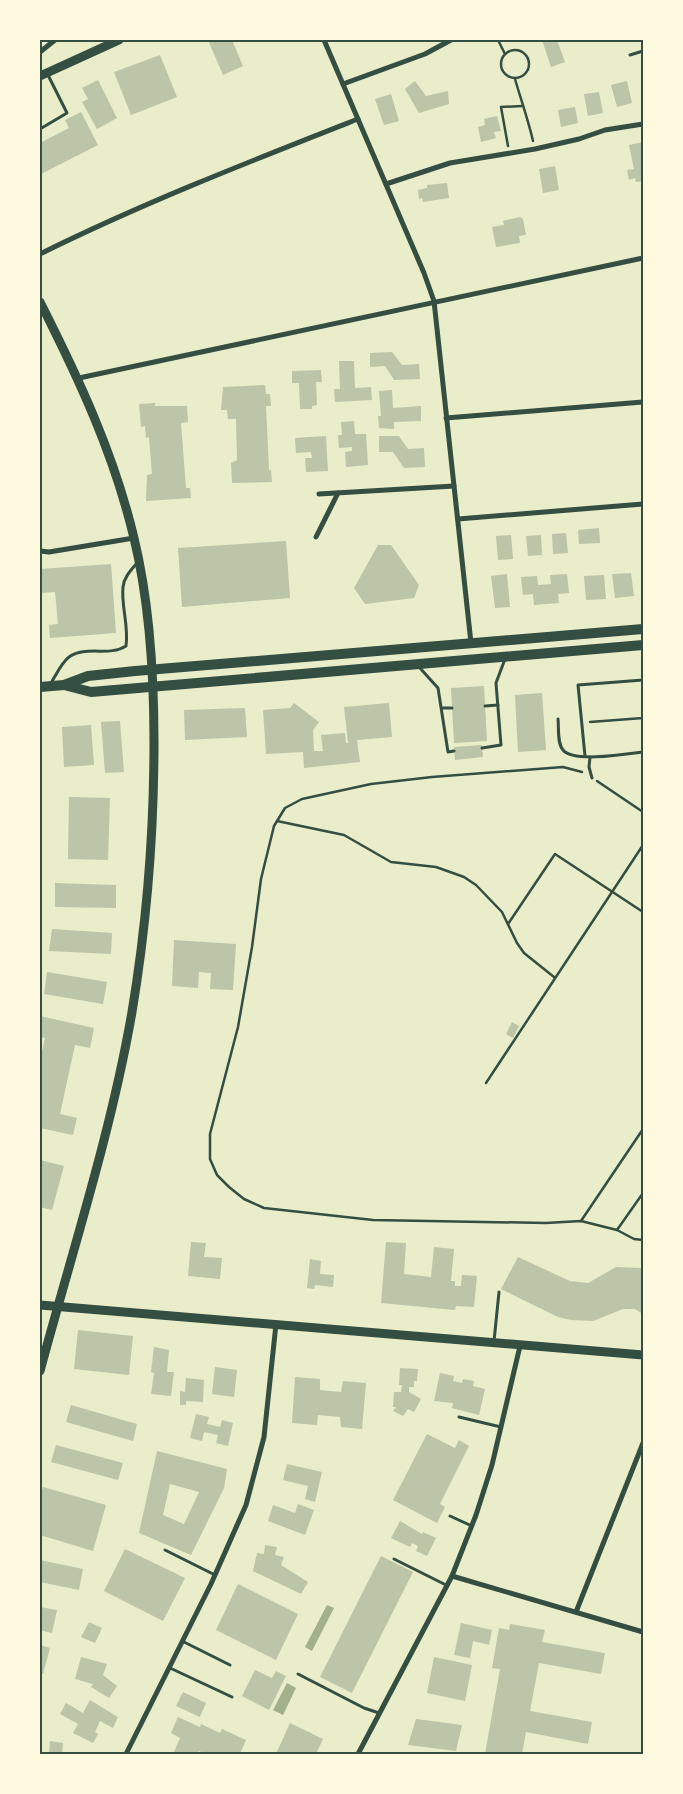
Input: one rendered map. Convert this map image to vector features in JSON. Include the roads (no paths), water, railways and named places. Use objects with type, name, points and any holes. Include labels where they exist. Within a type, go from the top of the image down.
[{"type":"main road","points":[[44,687],[64,685],[88,676],[151,670],[643,630]]},
{"type":"main road","points":[[64,685],[91,692],[643,645]]},
{"type":"street","points":[[40,52],[55,40]]},
{"type":"street","points":[[43,74],[119,40]]},
{"type":"street","points":[[324,40],[434,301],[472,644]]},
{"type":"street","points":[[343,84],[426,54],[451,40]]},
{"type":"street","points":[[40,254],[98,225],[180,190],[358,119]]},
{"type":"street","points":[[386,184],[450,163],[535,149],[579,140],[605,130],[643,124]]},
{"type":"street","points":[[79,378],[643,258]]},
{"type":"street","points":[[40,302],[79,378],[109,452],[139,561],[153,687],[153,831],[140,961],[112,1102],[40,1371]]},
{"type":"street","points":[[446,418],[643,402]]},
{"type":"street","points":[[319,494],[454,486]]},
{"type":"street","points":[[316,537],[338,493]]},
{"type":"street","points":[[458,519],[643,504]]},
{"type":"street","points":[[40,551],[48,552],[134,538]]},
{"type":"street","points":[[40,1305],[643,1355]]},
{"type":"street","points":[[126,1754],[215,1575],[246,1505],[264,1437],[276,1324]]},
{"type":"street","points":[[358,1754],[452,1576],[472,1526],[492,1465],[520,1346]]},
{"type":"street","points":[[576,1612],[643,1443]]},
{"type":"street","points":[[452,1576],[643,1632]]},
{"type":"lane","points":[[630,55],[643,51]]},
{"type":"lane","points":[[40,129],[68,113],[43,74]]},
{"type":"lane","points":[[44,687],[68,658],[77,653],[117,652],[126,646],[128,637],[123,587],[126,577],[139,561]]},
{"type":"lane","points":[[482,748],[501,745],[496,684],[506,657]]},
{"type":"lane","points":[[417,664],[438,688],[443,708],[448,752],[454,751]]},
{"type":"lane","points":[[585,756],[578,686],[643,680]]},
{"type":"lane","points":[[485,706],[498,705]]},
{"type":"lane","points":[[443,708],[452,708]]},
{"type":"lane","points":[[558,719],[562,748],[573,755],[590,757],[643,752]]},
{"type":"lane","points":[[590,757],[589,767],[592,778]]},
{"type":"lane","points":[[494,1344],[500,1292]]},
{"type":"lane","points":[[459,1417],[501,1427]]},
{"type":"lane","points":[[450,1516],[472,1526]]},
{"type":"lane","points":[[165,1550],[215,1575]]},
{"type":"lane","points":[[394,1559],[446,1585]]},
{"type":"lane","points":[[182,1641],[230,1665]]},
{"type":"lane","points":[[169,1667],[232,1697]]},
{"type":"lane","points":[[298,1674],[364,1708],[380,1713]]}]
